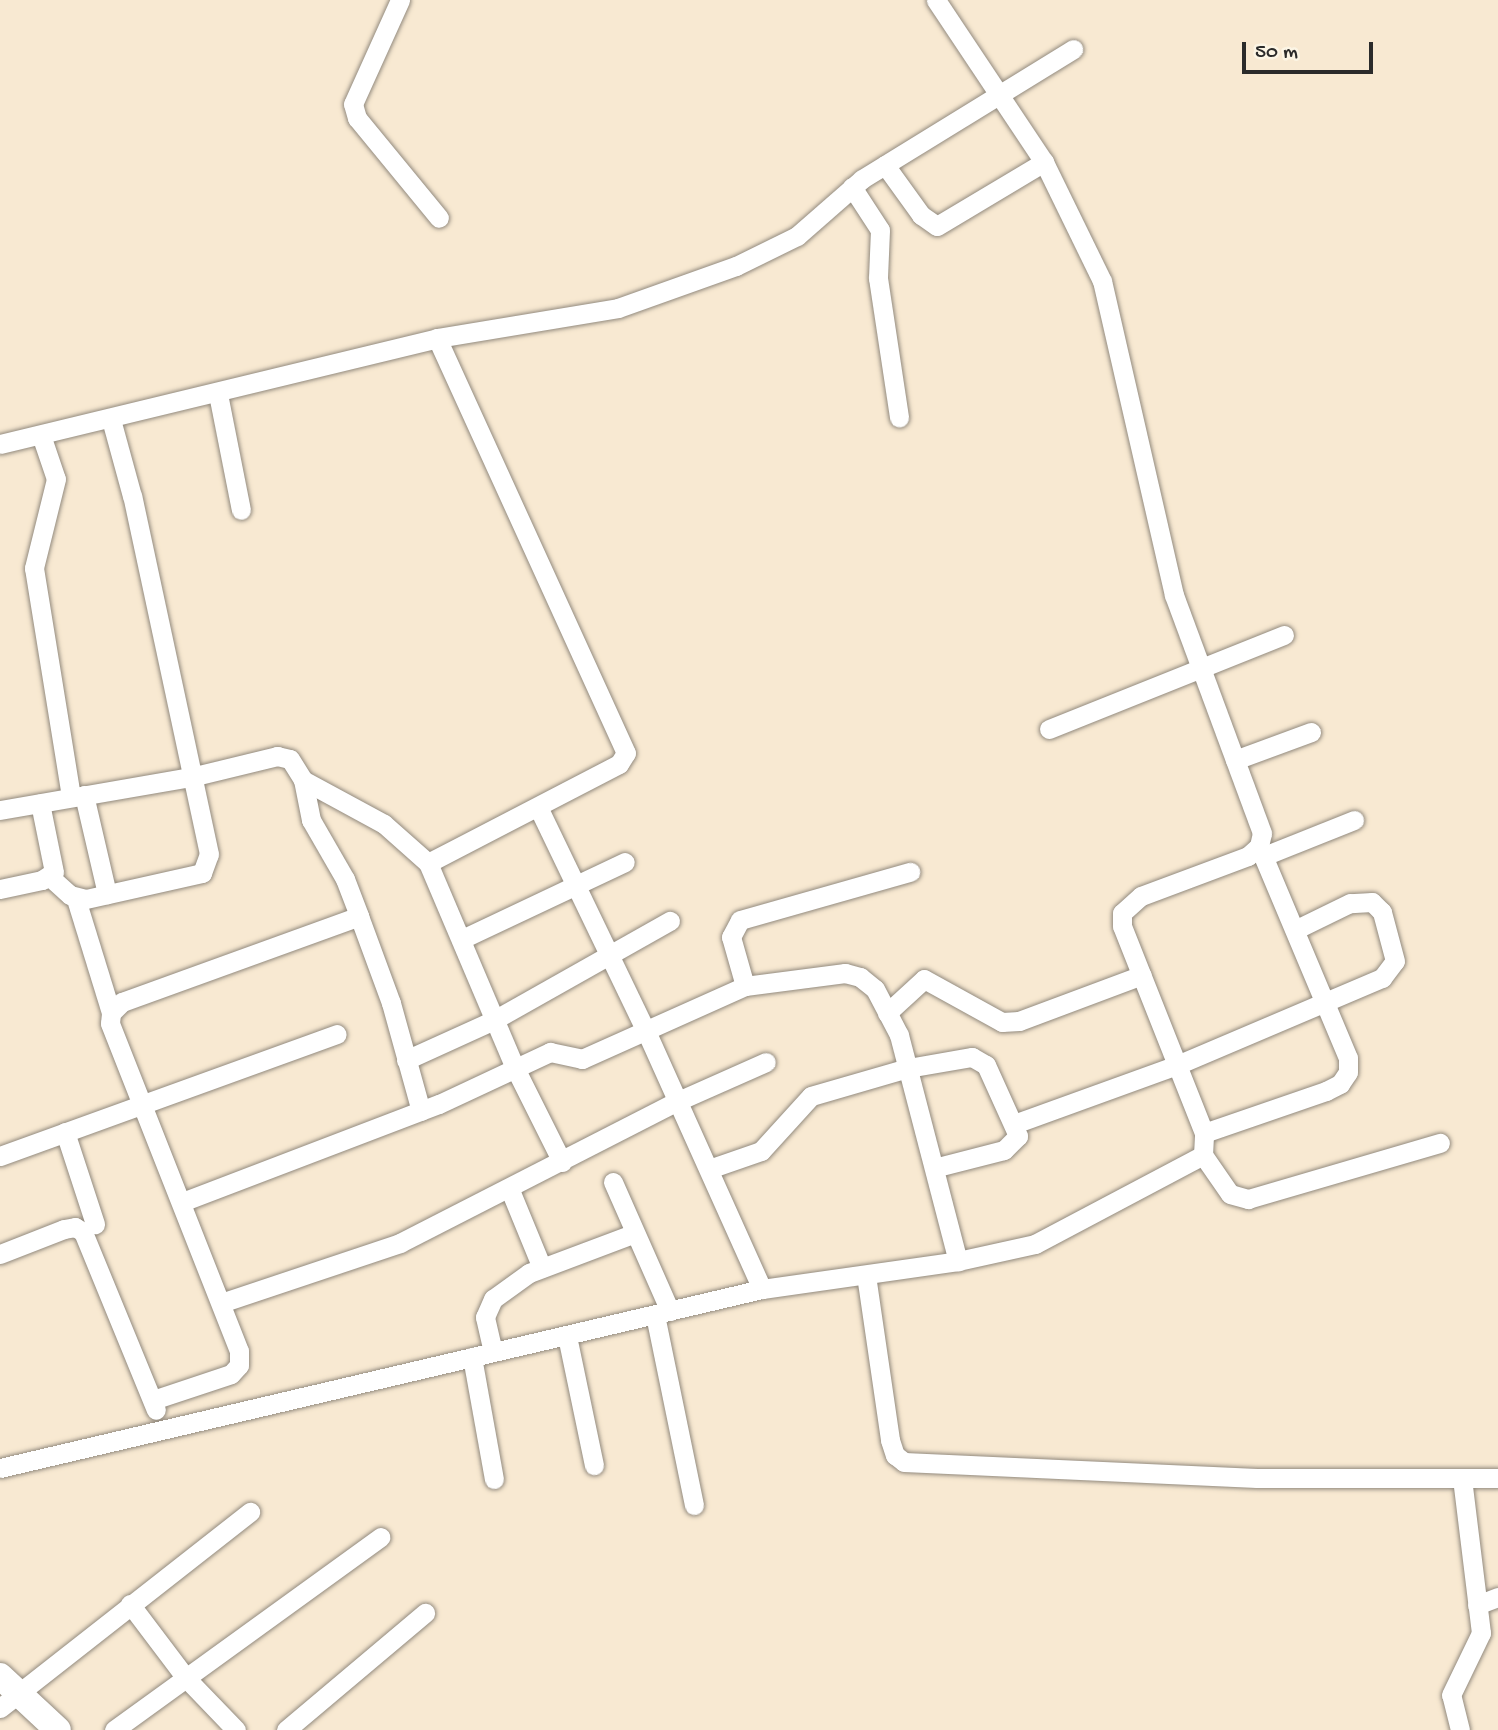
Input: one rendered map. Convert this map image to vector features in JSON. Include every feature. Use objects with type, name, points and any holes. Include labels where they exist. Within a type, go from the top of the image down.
[{"type":"street","points":[[400,0],[353,104],[357,118],[439,218]]},
{"type":"street","points":[[936,0],[1003,95],[1045,162],[1102,281],[1174,595],[1262,833],[1261,851],[1348,1058],[1348,1072],[1340,1084],[1204,1133]]},
{"type":"street","points":[[0,444],[218,394],[437,338],[618,308],[736,266],[797,236],[852,187],[1073,49]]},
{"type":"street","points":[[885,165],[921,215],[937,226],[1045,162]]},
{"type":"street","points":[[852,187],[880,230],[878,278],[899,417]]},
{"type":"street","points":[[428,863],[619,764],[626,753],[625,742],[437,338]]},
{"type":"street","points":[[218,394],[241,510]]},
{"type":"street","points":[[76,899],[202,873],[208,866],[209,854],[132,496],[111,419]]},
{"type":"street","points":[[41,435],[56,480],[34,568],[78,796],[107,894]]},
{"type":"street","points":[[1049,729],[1284,635]]},
{"type":"street","points":[[1235,760],[1311,732]]},
{"type":"street","points":[[0,810],[191,777],[277,756],[290,759],[303,780],[311,820],[345,879],[359,916],[421,1111]]},
{"type":"street","points":[[303,780],[384,824],[428,863],[515,1068],[562,1162]]},
{"type":"street","points":[[0,889],[50,877],[56,866],[40,803]]},
{"type":"street","points":[[538,807],[607,957],[646,1031],[762,1289]]},
{"type":"street","points":[[1354,820],[1261,851],[1127,904],[1122,913],[1122,926],[1204,1133],[1203,1155],[1230,1194],[1248,1199],[1440,1143]]},
{"type":"street","points":[[462,939],[625,862]]},
{"type":"street","points":[[745,986],[731,937],[740,920],[911,873]]},
{"type":"street","points":[[50,877],[76,899],[111,1013],[110,1023],[145,1102],[239,1350],[239,1365],[232,1374],[153,1400]]},
{"type":"street","points":[[1014,1124],[1177,1065],[1326,1002],[1391,971],[1393,949],[1382,912],[1373,902],[1350,903],[1295,930]]},
{"type":"street","points":[[111,1013],[122,1002],[359,916]]},
{"type":"street","points":[[406,1060],[494,1020],[670,921]]},
{"type":"street","points":[[183,1202],[421,1111],[550,1052],[582,1059],[745,986],[845,973],[860,977],[875,989],[887,1013],[908,1068],[958,1261]]},
{"type":"street","points":[[887,1013],[924,979],[1002,1022],[1019,1021],[1142,975]]},
{"type":"street","points":[[0,1156],[337,1034]]},
{"type":"street","points":[[709,1169],[761,1151],[811,1097],[908,1068],[972,1057],[986,1065],[1018,1136],[1004,1150],[934,1168]]},
{"type":"street","points":[[221,1303],[383,1250],[510,1190],[678,1101],[766,1062]]},
{"type":"street","points":[[65,1132],[95,1224]]},
{"type":"street","points":[[0,1468],[162,1427],[762,1289],[958,1261],[1035,1244],[1203,1155]]},
{"type":"street","points":[[612,1182],[663,1313],[694,1505]]},
{"type":"street","points":[[510,1190],[542,1268]]},
{"type":"street","points":[[0,1254],[64,1229],[75,1227],[83,1232],[162,1427]]},
{"type":"street","points":[[494,1352],[485,1317],[487,1307],[529,1273],[633,1234]]},
{"type":"street","points":[[866,1276],[890,1440],[895,1455],[904,1462],[1257,1478],[1498,1478]]},
{"type":"street","points":[[567,1336],[593,1465]]},
{"type":"street","points":[[472,1357],[494,1479]]},
{"type":"street","points":[[1460,1730],[1451,1695],[1456,1679],[1476,1650],[1480,1633],[1462,1479]]},
{"type":"street","points":[[58,1730],[5,1692],[130,1604],[250,1512]]},
{"type":"street","points":[[114,1730],[381,1537]]},
{"type":"street","points":[[1477,1605],[1498,1597]]},
{"type":"street","points":[[130,1604],[186,1678],[236,1730]]},
{"type":"street","points":[[286,1730],[425,1613]]}]
